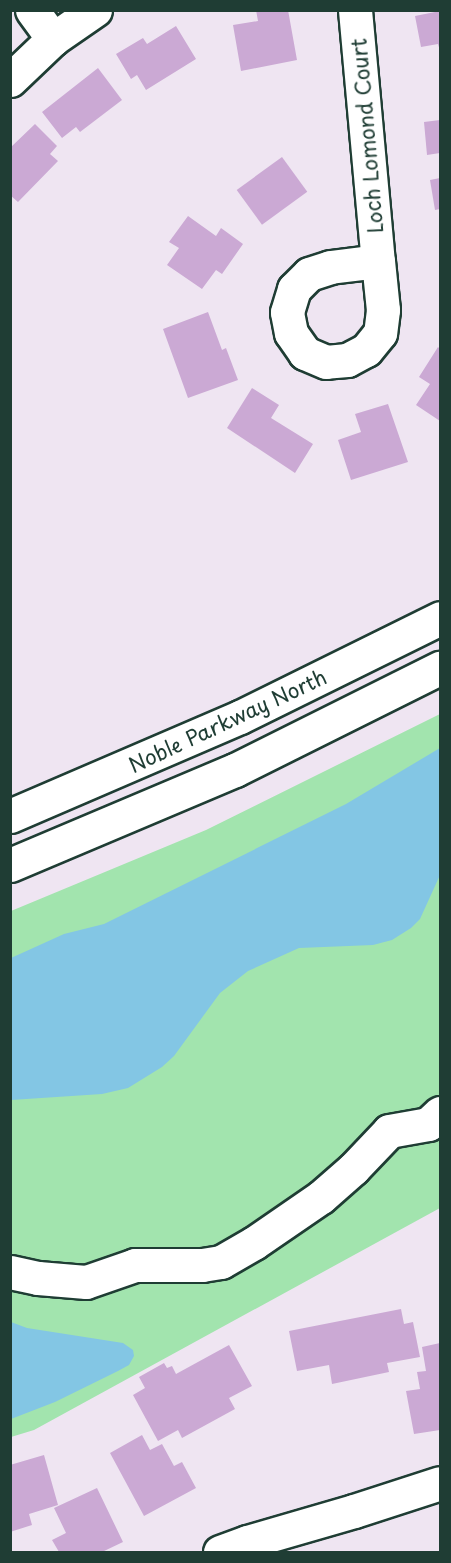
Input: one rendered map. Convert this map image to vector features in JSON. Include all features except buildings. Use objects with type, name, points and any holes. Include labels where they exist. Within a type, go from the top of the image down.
[{"type":"main road","points":[[32,10],[53,39]]},
{"type":"main road","points":[[10,80],[53,39],[95,10]]},
{"type":"main road","name":"Loch Lomond Court","points":[[355,10],[378,261]]},
{"type":"main road","name":"Noble Parkway North","points":[[10,816],[240,717],[441,618]]},
{"type":"main road","points":[[10,865],[235,770],[441,668]]},
{"type":"main road","points":[[10,1272],[38,1278],[86,1282],[135,1265],[202,1265],[221,1262],[254,1244],[321,1197],[353,1169],[389,1131],[428,1124],[441,1113]]},
{"type":"main road","points":[[220,1552],[441,1483]]},
{"type":"green space","points":[[440,714],[440,1208],[34,1430],[11,1437],[11,911],[206,830]]},
{"type":"water","points":[[440,748],[440,875],[420,919],[411,928],[392,940],[373,945],[299,948],[248,971],[220,993],[174,1056],[162,1067],[128,1088],[102,1094],[11,1100],[11,958],[64,934],[104,924],[346,804]]},
{"type":"water","points":[[11,1322],[27,1328],[123,1343],[133,1350],[134,1356],[129,1365],[118,1371],[55,1402],[11,1419]]}]
